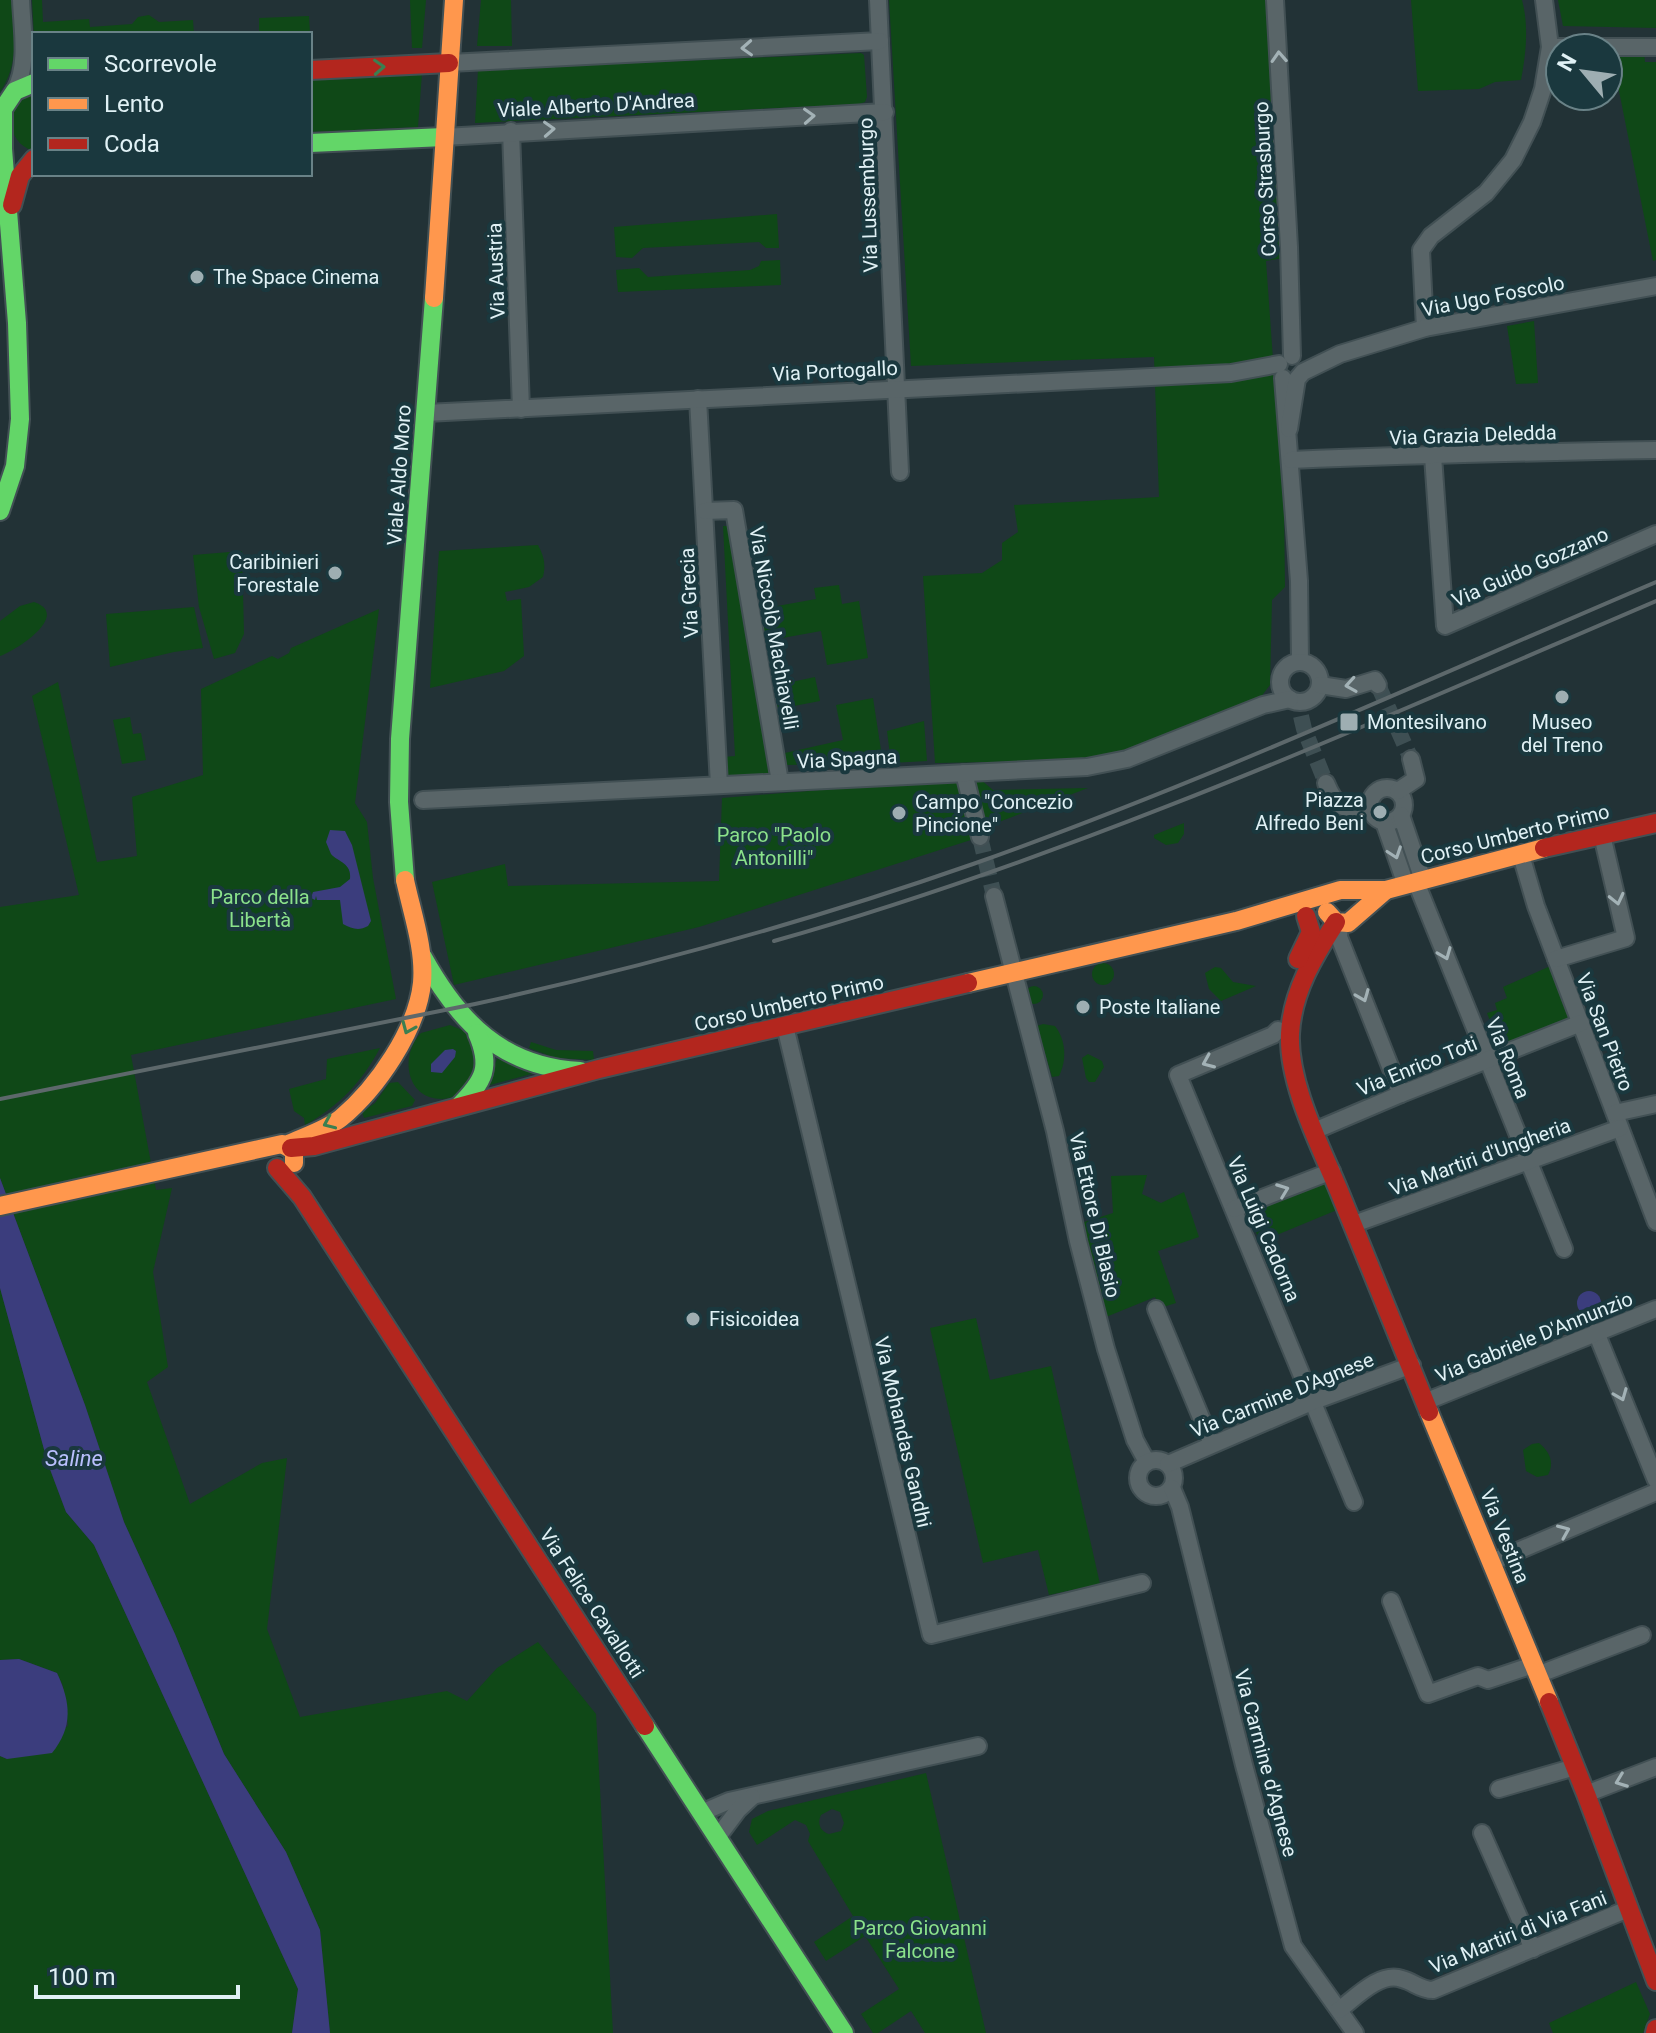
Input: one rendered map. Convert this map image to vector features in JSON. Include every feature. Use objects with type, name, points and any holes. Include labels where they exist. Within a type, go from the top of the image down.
[{"type":"main road","name":"Viale Aldo Moro","points":[[285,1157],[340,1119],[365,1094],[406,1034],[417,1007],[422,982],[421,952],[404,874],[399,802],[400,739],[454,0]]},
{"type":"main road","points":[[312,70],[449,63]]},
{"type":"main road","points":[[0,511],[13,475],[21,401],[2,127],[4,106],[15,90],[32,83]]},
{"type":"main road","points":[[2,127],[10,143],[32,157]]},
{"type":"main road","name":"Viale Alberto D'Andrea","points":[[312,143],[444,137]]},
{"type":"main road","points":[[9,221],[20,176],[32,161]]},
{"type":"main road","name":"Corso Umberto Primo","points":[[285,1157],[314,1146],[599,1069],[1014,974],[1340,891],[1386,890],[1656,823]]},
{"type":"main road","name":"Corso Umberto Primo","points":[[1276,909],[1306,916],[1338,918],[1386,890]]},
{"type":"main road","points":[[1340,891],[1360,900],[1338,918],[1327,901],[1340,891]]},
{"type":"main road","name":"Via Vestina","points":[[1306,916],[1312,931],[1285,989],[1278,1030],[1280,1059],[1288,1084],[1311,1123],[1427,1401],[1586,1794],[1628,1909],[1651,1951],[1656,1979]]},
{"type":"main road","name":"Via Vestina","points":[[1304,948],[1315,942],[1338,918]]},
{"type":"main road","name":"Via Vestina","points":[[1311,1123],[1292,1052],[1292,1020],[1306,974],[1338,918]]},
{"type":"main road","name":"Viale Aldo Moro","points":[[421,952],[449,1001],[477,1033],[487,1054],[486,1068],[476,1090],[459,1106]]},
{"type":"main road","name":"Viale Aldo Moro","points":[[477,1033],[537,1066],[562,1072],[599,1069]]},
{"type":"main road","points":[[0,1206],[222,1157],[285,1157]]},
{"type":"main road","name":"Via Felice Cavallotti","points":[[285,1157],[302,1197],[844,2033]]},
{"type":"street","points":[[15,90],[23,53],[21,0]]},
{"type":"street","name":"Via Lussemburgo","points":[[878,0],[900,472]]},
{"type":"street","name":"Corso Strasburgo","points":[[1275,0],[1289,247],[1289,429],[1299,581],[1290,592],[1295,663]]},
{"type":"street","points":[[1544,0],[1548,32]]},
{"type":"street","points":[[449,63],[880,41]]},
{"type":"street","points":[[1624,47],[1656,47]]},
{"type":"street","points":[[23,53],[32,71]]},
{"type":"street","points":[[1425,328],[1421,250],[1431,236],[1486,193],[1513,160],[1535,111],[1544,73]]},
{"type":"street","name":"Viale Alberto D'Andrea","points":[[444,137],[885,112]]},
{"type":"street","name":"Via Austria","points":[[511,131],[521,409]]},
{"type":"street","name":"Via Ugo Foscolo","points":[[1291,369],[1425,328],[1656,286]]},
{"type":"street","name":"Via Portogallo","points":[[426,413],[1291,369]]},
{"type":"street","name":"Via Grecia","points":[[698,399],[719,785]]},
{"type":"street","name":"Via Grazia Deledda","points":[[1291,460],[1447,453],[1656,450]]},
{"type":"street","name":"Via Guido Gozzano","points":[[1433,456],[1445,626],[1656,534]]},
{"type":"street","name":"Via Niccolò Machiavelli","points":[[705,511],[734,510],[780,782]]},
{"type":"street","points":[[1295,663],[1314,667],[1320,685],[1315,695],[1292,701],[1280,677],[1295,663]]},
{"type":"street","points":[[1320,685],[1346,689],[1375,680],[1378,685]]},
{"type":"street","name":"Via Spagna","points":[[423,800],[1087,767],[1127,759],[1263,705],[1292,701]]},
{"type":"street","points":[[1398,791],[1416,779],[1411,759]]},
{"type":"street","points":[[964,773],[980,837]]},
{"type":"street","points":[[1326,783],[1333,801],[1338,804],[1394,821],[1401,815]]},
{"type":"street","points":[[1384,787],[1398,791],[1404,800],[1401,815],[1415,882],[1370,801],[1375,792],[1384,787]]},
{"type":"street","points":[[1556,959],[1626,938],[1602,835]]},
{"type":"street","name":"Via San Pietro","points":[[1521,855],[1536,906],[1656,1222]]},
{"type":"street","name":"Via Roma","points":[[1415,882],[1564,1249]]},
{"type":"street","name":"Via Ettore Di Blasio","points":[[994,896],[1055,1131],[1078,1241],[1106,1349],[1135,1440],[1147,1462]]},
{"type":"street","points":[[1338,918],[1339,937],[1401,1094]]},
{"type":"street","name":"Via Enrico Toti","points":[[1311,1123],[1401,1094],[1581,1023]]},
{"type":"street","name":"Via Mohandas Gandhi","points":[[785,1026],[931,1635],[1142,1583]]},
{"type":"street","name":"Via Luigi Cadorna","points":[[1278,1030],[1178,1075],[1354,1502]]},
{"type":"street","name":"Via Martiri d'Ungheria","points":[[1354,1224],[1527,1160],[1656,1104]]},
{"type":"street","points":[[1234,1209],[1332,1171]]},
{"type":"street","points":[[1156,1309],[1212,1444]]},
{"type":"street","name":"Via Gabriele D'Annunzio","points":[[1427,1401],[1656,1309]]},
{"type":"street","points":[[1596,1332],[1656,1480]]},
{"type":"street","name":"Via Carmine D'Agnese","points":[[1168,1464],[1314,1401],[1412,1365]]},
{"type":"street","points":[[1158,1460],[1168,1464],[1175,1478],[1172,1488],[1155,1496],[1142,1490],[1138,1475],[1147,1462],[1158,1460]]},
{"type":"street","name":"Via Carmine d'Agnese","points":[[1172,1488],[1180,1507],[1293,1946],[1355,2033]]},
{"type":"street","points":[[1492,1562],[1656,1492]]},
{"type":"street","points":[[1391,1601],[1428,1694],[1478,1676],[1488,1680],[1535,1670],[1642,1635]]},
{"type":"street","points":[[701,1813],[729,1801],[978,1746]]},
{"type":"street","points":[[1499,1789],[1575,1767]]},
{"type":"street","points":[[1586,1794],[1656,1767]]},
{"type":"street","points":[[717,1838],[752,1797]]},
{"type":"street","points":[[1482,1833],[1533,1949]]},
{"type":"street","name":"Via Martiri di Via Fani","points":[[1339,2010],[1384,1979],[1403,1979],[1418,1988],[1433,1990],[1628,1909]]},
{"type":"green space","points":[[0,0],[12,0],[14,36],[11,70],[0,92]]},
{"type":"green space","points":[[32,0],[42,0],[43,22],[89,19],[90,27],[132,24],[138,17],[149,15],[159,22],[193,20],[194,32],[34,32]]},
{"type":"green space","points":[[410,0],[426,0],[422,48],[412,48]]},
{"type":"green space","points":[[481,0],[511,0],[512,46],[477,46]]},
{"type":"green space","points":[[889,0],[1269,0],[1284,258],[1266,261],[1284,514],[1285,587],[1272,600],[1270,685],[1257,702],[1104,760],[935,763],[923,576],[982,573],[1002,560],[1002,543],[1018,532],[1014,505],[1159,497],[1154,357],[911,366]]},
{"type":"green space","points":[[1411,0],[1522,0],[1526,40],[1521,80],[1495,82],[1479,89],[1418,91]]},
{"type":"green space","points":[[1558,0],[1656,0],[1656,28],[1563,26]]},
{"type":"green space","points":[[309,16],[310,32],[259,32],[259,18]]},
{"type":"green space","points":[[1624,51],[1644,52],[1645,62],[1656,62],[1656,260],[1653,261],[1623,112]]},
{"type":"green space","points":[[864,55],[867,97],[865,102],[859,104],[475,123],[478,70]]},
{"type":"green space","points":[[422,73],[418,127],[312,132],[312,79]]},
{"type":"green space","points":[[32,95],[32,150],[24,147],[13,132],[13,113],[24,98]]},
{"type":"green space","points":[[777,214],[779,248],[766,248],[759,242],[643,248],[632,258],[616,257],[614,227]]},
{"type":"green space","points":[[780,260],[781,285],[618,292],[616,270],[639,268],[648,277],[750,270],[759,266],[761,261]]},
{"type":"green space","points":[[1534,321],[1538,383],[1516,384],[1507,326]]},
{"type":"green space","points":[[723,526],[727,526],[774,778],[731,778],[726,773],[723,757],[735,756]]},
{"type":"green space","points":[[538,545],[544,560],[543,577],[529,587],[505,592],[507,601],[521,599],[524,656],[504,671],[430,688],[439,551]]},
{"type":"green space","points":[[242,551],[244,634],[235,653],[214,659],[199,607],[193,555]]},
{"type":"green space","points":[[839,585],[842,604],[859,601],[868,658],[827,665],[821,631],[766,641],[761,609],[816,599],[814,588]]},
{"type":"green space","points":[[34,602],[44,608],[47,615],[44,623],[27,640],[0,656],[0,621],[20,606]]},
{"type":"green space","points":[[194,607],[203,648],[110,667],[106,614]]},
{"type":"green space","name":"Parco della Libertà","points":[[379,609],[355,803],[367,822],[373,878],[396,999],[131,1055],[156,1190],[172,1188],[153,1272],[168,1367],[147,1382],[190,1504],[262,1463],[287,1458],[267,1629],[300,1717],[447,1691],[467,1701],[497,1668],[538,1642],[596,1714],[613,2033],[330,2033],[320,1930],[286,1852],[224,1754],[175,1634],[124,1522],[85,1405],[0,1178],[0,907],[79,895],[32,696],[58,682],[97,862],[137,856],[132,797],[203,775],[201,689],[272,656],[278,659],[289,653],[291,648]]},
{"type":"green space","points":[[815,677],[820,701],[778,709],[773,686]]},
{"type":"green space","points":[[873,698],[883,763],[787,765],[785,753],[843,740],[836,705]]},
{"type":"green space","points":[[130,717],[133,734],[141,733],[146,760],[122,764],[113,720]]},
{"type":"green space","points":[[924,721],[927,761],[891,763],[887,731]]},
{"type":"green space","name":"Parco \"Paolo Antonilli\"","points":[[957,779],[974,839],[699,927],[454,985],[432,882],[505,864],[508,886],[719,881],[722,798]]},
{"type":"green space","points":[[980,779],[993,790],[1088,788],[983,828],[974,780]]},
{"type":"green space","points":[[1184,823],[1184,834],[1178,843],[1166,845],[1154,838],[1154,835]]},
{"type":"green space","points":[[1103,963],[1114,974],[1103,985],[1092,974]]},
{"type":"green space","points":[[1555,964],[1573,1017],[1500,1047],[1487,1013],[1497,1010],[1495,1003],[1507,998],[1503,987]]},
{"type":"green space","points":[[1215,967],[1221,968],[1233,982],[1256,986],[1221,1001],[1209,989],[1205,973]]},
{"type":"green space","points":[[1030,986],[1038,986],[1043,995],[1041,1002],[1030,1004],[1025,999],[1025,991]]},
{"type":"green space","points":[[450,1025],[467,1032],[481,1058],[461,1095],[444,1099],[430,1097],[420,1092],[414,1084],[410,1074],[410,1052],[421,1033]]},
{"type":"green space","points":[[1037,1026],[1055,1026],[1061,1037],[1064,1057],[1059,1076],[1052,1077]]},
{"type":"green space","points":[[531,1042],[556,1050],[593,1051],[594,1060],[556,1058],[529,1048]]},
{"type":"green space","points":[[380,1048],[348,1092],[329,1110],[305,1125],[304,1118],[294,1111],[289,1089],[326,1079],[327,1059]]},
{"type":"green space","points":[[1088,1054],[1102,1061],[1104,1067],[1095,1082],[1089,1082],[1086,1078],[1082,1058]]},
{"type":"green space","points":[[504,1057],[535,1073],[486,1086],[497,1059]]},
{"type":"green space","points":[[398,1082],[415,1100],[412,1106],[364,1118],[362,1112],[375,1103],[389,1083]]},
{"type":"green space","points":[[1147,1175],[1142,1194],[1161,1203],[1184,1192],[1199,1237],[1158,1251],[1176,1303],[1160,1308],[1155,1297],[1106,1317],[1081,1223],[1113,1213],[1111,1176]]},
{"type":"green space","points":[[1323,1176],[1337,1210],[1260,1242],[1246,1208]]},
{"type":"green space","points":[[0,1288],[48,1464],[66,1512],[94,1545],[298,1989],[292,2033],[0,2033],[0,1756],[7,1759],[68,1726],[63,1686],[57,1673],[19,1659],[0,1660]]},
{"type":"green space","points":[[976,1318],[990,1380],[1051,1366],[1100,1584],[1049,1595],[1038,1550],[983,1563],[930,1328]]},
{"type":"green space","points":[[1539,1443],[1548,1453],[1551,1466],[1548,1475],[1537,1477],[1526,1471],[1523,1450]]},
{"type":"green space","name":"Parco Giovanni Falcone","points":[[926,1773],[986,2033],[925,2033],[911,2011],[878,2033],[873,2033],[861,2014],[899,1989],[865,1936],[826,1961],[814,1942],[853,1916],[808,1841],[810,1834],[806,1825],[795,1820],[757,1845],[749,1832],[752,1819],[768,1811]],"holes":[[[832,1809],[840,1812],[844,1823],[841,1831],[829,1834],[823,1831],[819,1824],[821,1815]]]},
{"type":"green space","points":[[1636,1982],[1650,2014],[1643,2033],[1553,2033],[1549,2023]]},
{"type":"water","points":[[330,830],[345,831],[352,845],[371,921],[365,928],[356,929],[343,924],[340,900],[311,898],[313,892],[340,887],[350,879],[349,869],[331,854],[326,842]]},
{"type":"water","points":[[445,1050],[456,1051],[455,1057],[442,1073],[431,1072],[431,1064]]},
{"type":"water","name":"Saline","points":[[0,1178],[85,1405],[124,1522],[175,1634],[224,1754],[286,1852],[320,1930],[330,2033],[292,2033],[298,1989],[94,1545],[66,1512],[48,1464],[0,1288]]},
{"type":"water","points":[[1589,1291],[1597,1295],[1601,1303],[1597,1311],[1589,1315],[1581,1311],[1577,1303],[1581,1295]]},
{"type":"water","points":[[19,1659],[57,1673],[65,1694],[67,1724],[52,1753],[7,1759],[0,1756],[0,1660]]},
{"type":"tunnel","points":[[1378,685],[1411,759]]},
{"type":"tunnel","points":[[1301,716],[1326,783]]},
{"type":"tunnel","points":[[980,837],[994,896]]},
{"type":"railway","points":[[0,1099],[538,990],[726,942],[850,905],[973,864],[1146,799],[1656,582]]},
{"type":"railway","points":[[774,941],[887,907],[1110,828],[1330,740],[1656,601]]},
{"type":"traffic: fast","points":[[0,511],[15,466],[20,419],[3,109],[15,91],[32,84]]},
{"type":"traffic: fast","points":[[312,143],[444,137]]},
{"type":"traffic: fast","points":[[405,880],[399,802],[400,739],[434,298]]},
{"type":"traffic: fast","points":[[423,957],[452,1002],[486,1037],[528,1061],[580,1071]]},
{"type":"traffic: fast","points":[[459,1106],[483,1073],[484,1055],[477,1033]]},
{"type":"traffic: fast","points":[[645,1726],[844,2033]]},
{"type":"traffic: slow","points":[[434,298],[454,0]]},
{"type":"traffic: slow","points":[[968,983],[1236,921],[1340,890],[1386,890],[1544,848]]},
{"type":"traffic: slow","points":[[286,1145],[328,1126],[355,1106],[404,1038],[419,1001],[422,983],[420,944],[405,880]]},
{"type":"traffic: slow","points":[[1327,912],[1336,922],[1348,923],[1386,890]]},
{"type":"traffic: slow","points":[[0,1206],[282,1144],[294,1151],[294,1163]]},
{"type":"traffic: slow","points":[[1429,1412],[1549,1702]]},
{"type":"traffic: jam","points":[[312,70],[449,63]]},
{"type":"traffic: jam","points":[[12,205],[20,176],[32,161]]},
{"type":"traffic: jam","points":[[1544,848],[1656,823]]},
{"type":"traffic: jam","points":[[1298,959],[1311,932],[1306,916]]},
{"type":"traffic: jam","points":[[1336,922],[1312,961],[1295,1004],[1290,1034],[1294,1073],[1315,1134],[1429,1412]]},
{"type":"traffic: jam","points":[[291,1148],[314,1146],[599,1069],[968,983]]},
{"type":"traffic: jam","points":[[277,1168],[302,1197],[645,1726]]},
{"type":"traffic: jam","points":[[1549,1702],[1656,1981]]},
{"type":"traffic: jam","points":[[1655,2033],[1656,2029]]},
{"type":"place","name":"The Space Cinema","points":[[197,277]]},
{"type":"place","name":"Caribinieri Forestale","points":[[335,573]]},
{"type":"place","name":"Museo del Treno","points":[[1562,697]]},
{"type":"place","name":"Montesilvano","points":[[1349,722]]},
{"type":"place","name":"Piazza Alfredo Beni","points":[[1380,812]]},
{"type":"place","name":"Campo \"Concezio Pincione\"","points":[[899,813]]},
{"type":"place","name":"Poste Italiane","points":[[1083,1007]]},
{"type":"place","name":"Fisicoidea","points":[[693,1319]]}]
